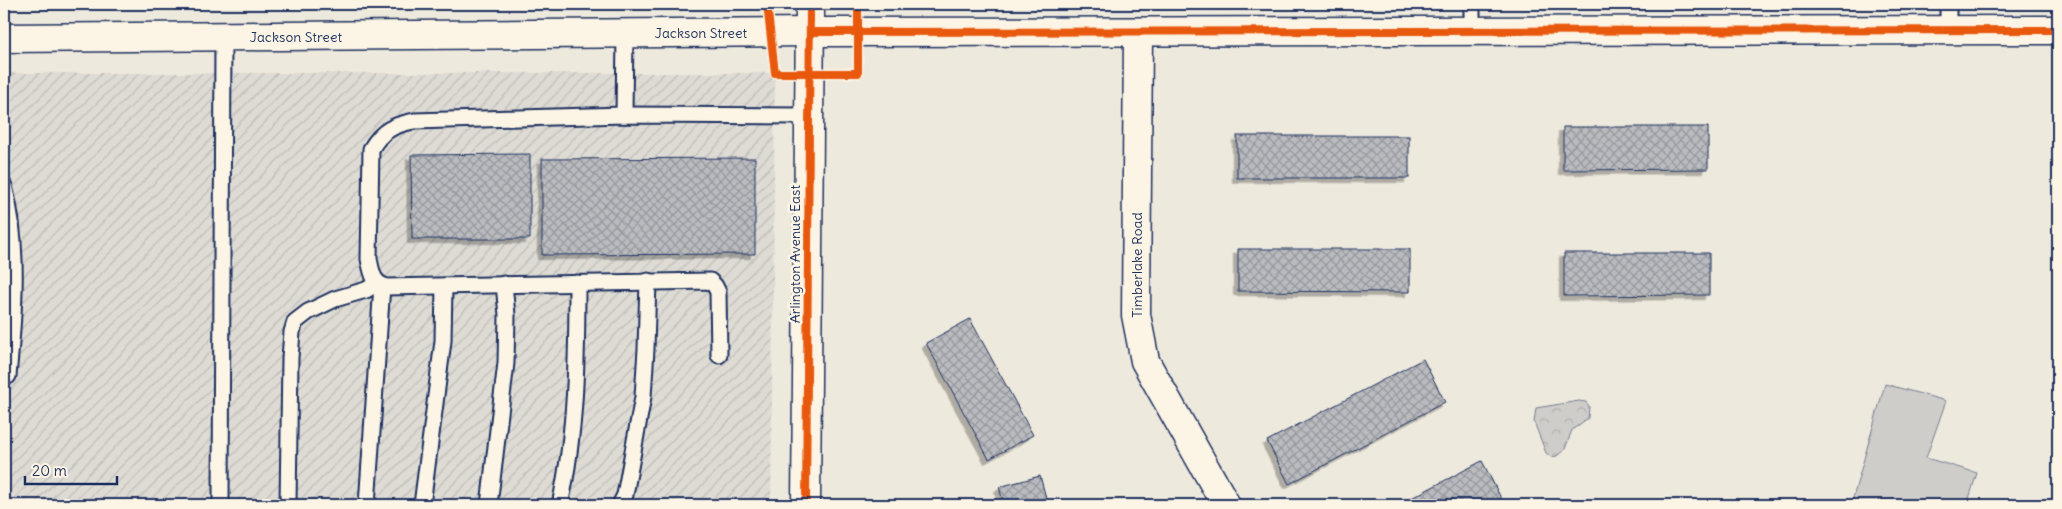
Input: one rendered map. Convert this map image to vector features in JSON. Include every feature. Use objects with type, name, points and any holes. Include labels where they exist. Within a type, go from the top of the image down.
[{"type":"street","name":"Arlington Avenue East","points":[[806,505],[810,4]]},
{"type":"street","name":"Jackson Street","points":[[4,38],[810,32],[2058,30]]},
{"type":"street","name":"Timberlake Road","points":[[1138,32],[1136,315],[1139,336],[1145,361],[1226,505]]},
{"type":"lane","points":[[1472,4],[1472,31]]},
{"type":"lane","points":[[1948,4],[1948,31]]},
{"type":"lane","points":[[624,115],[625,34]]},
{"type":"lane","points":[[221,505],[223,37]]},
{"type":"lane","points":[[719,355],[718,292],[710,281],[385,287],[372,276],[369,259],[370,161],[372,149],[377,140],[395,125],[414,121],[624,115],[808,116]]},
{"type":"lane","points":[[4,186],[11,211],[14,306],[8,376],[4,376]]},
{"type":"lane","points":[[620,505],[625,495],[643,397],[648,281]]},
{"type":"lane","points":[[560,505],[566,477],[575,404],[577,283]]},
{"type":"lane","points":[[288,505],[290,358],[292,332],[295,322],[308,312],[342,297],[380,284]]},
{"type":"lane","points":[[367,505],[380,284]]},
{"type":"lane","points":[[490,505],[506,363],[504,284]]},
{"type":"lane","points":[[422,505],[443,342],[444,286]]},
{"type":"shaded area","points":[[4,73],[775,73],[771,505],[4,505]]},
{"type":"green space","points":[[1885,384],[1946,401],[1926,458],[1977,473],[1967,505],[1851,505]]},
{"type":"green space","points":[[1579,401],[1586,402],[1589,406],[1588,418],[1572,430],[1565,449],[1557,456],[1551,457],[1546,453],[1534,422],[1536,408]]},
{"type":"building","points":[[1563,127],[1708,127],[1708,169],[1563,170]]},
{"type":"building","points":[[1237,136],[1409,136],[1409,178],[1237,178]]},
{"type":"building","points":[[530,154],[530,239],[412,239],[411,155]]},
{"type":"building","points":[[755,158],[755,254],[542,255],[542,159]]},
{"type":"building","points":[[1238,249],[1410,249],[1410,292],[1238,291]]},
{"type":"building","points":[[1564,253],[1709,253],[1709,295],[1564,296]]},
{"type":"building","points":[[970,319],[1033,435],[989,459],[926,343]]},
{"type":"building","points":[[1423,359],[1445,402],[1289,484],[1267,441]]},
{"type":"building","points":[[1482,461],[1504,504],[1398,505]]},
{"type":"building","points":[[1040,476],[1048,505],[1004,505],[999,487]]},
{"type":"cycle path","points":[[767,4],[775,73],[858,73],[858,4]]},
{"type":"cycle path","points":[[806,505],[810,4]]},
{"type":"cycle path","points":[[810,32],[2058,30]]}]
